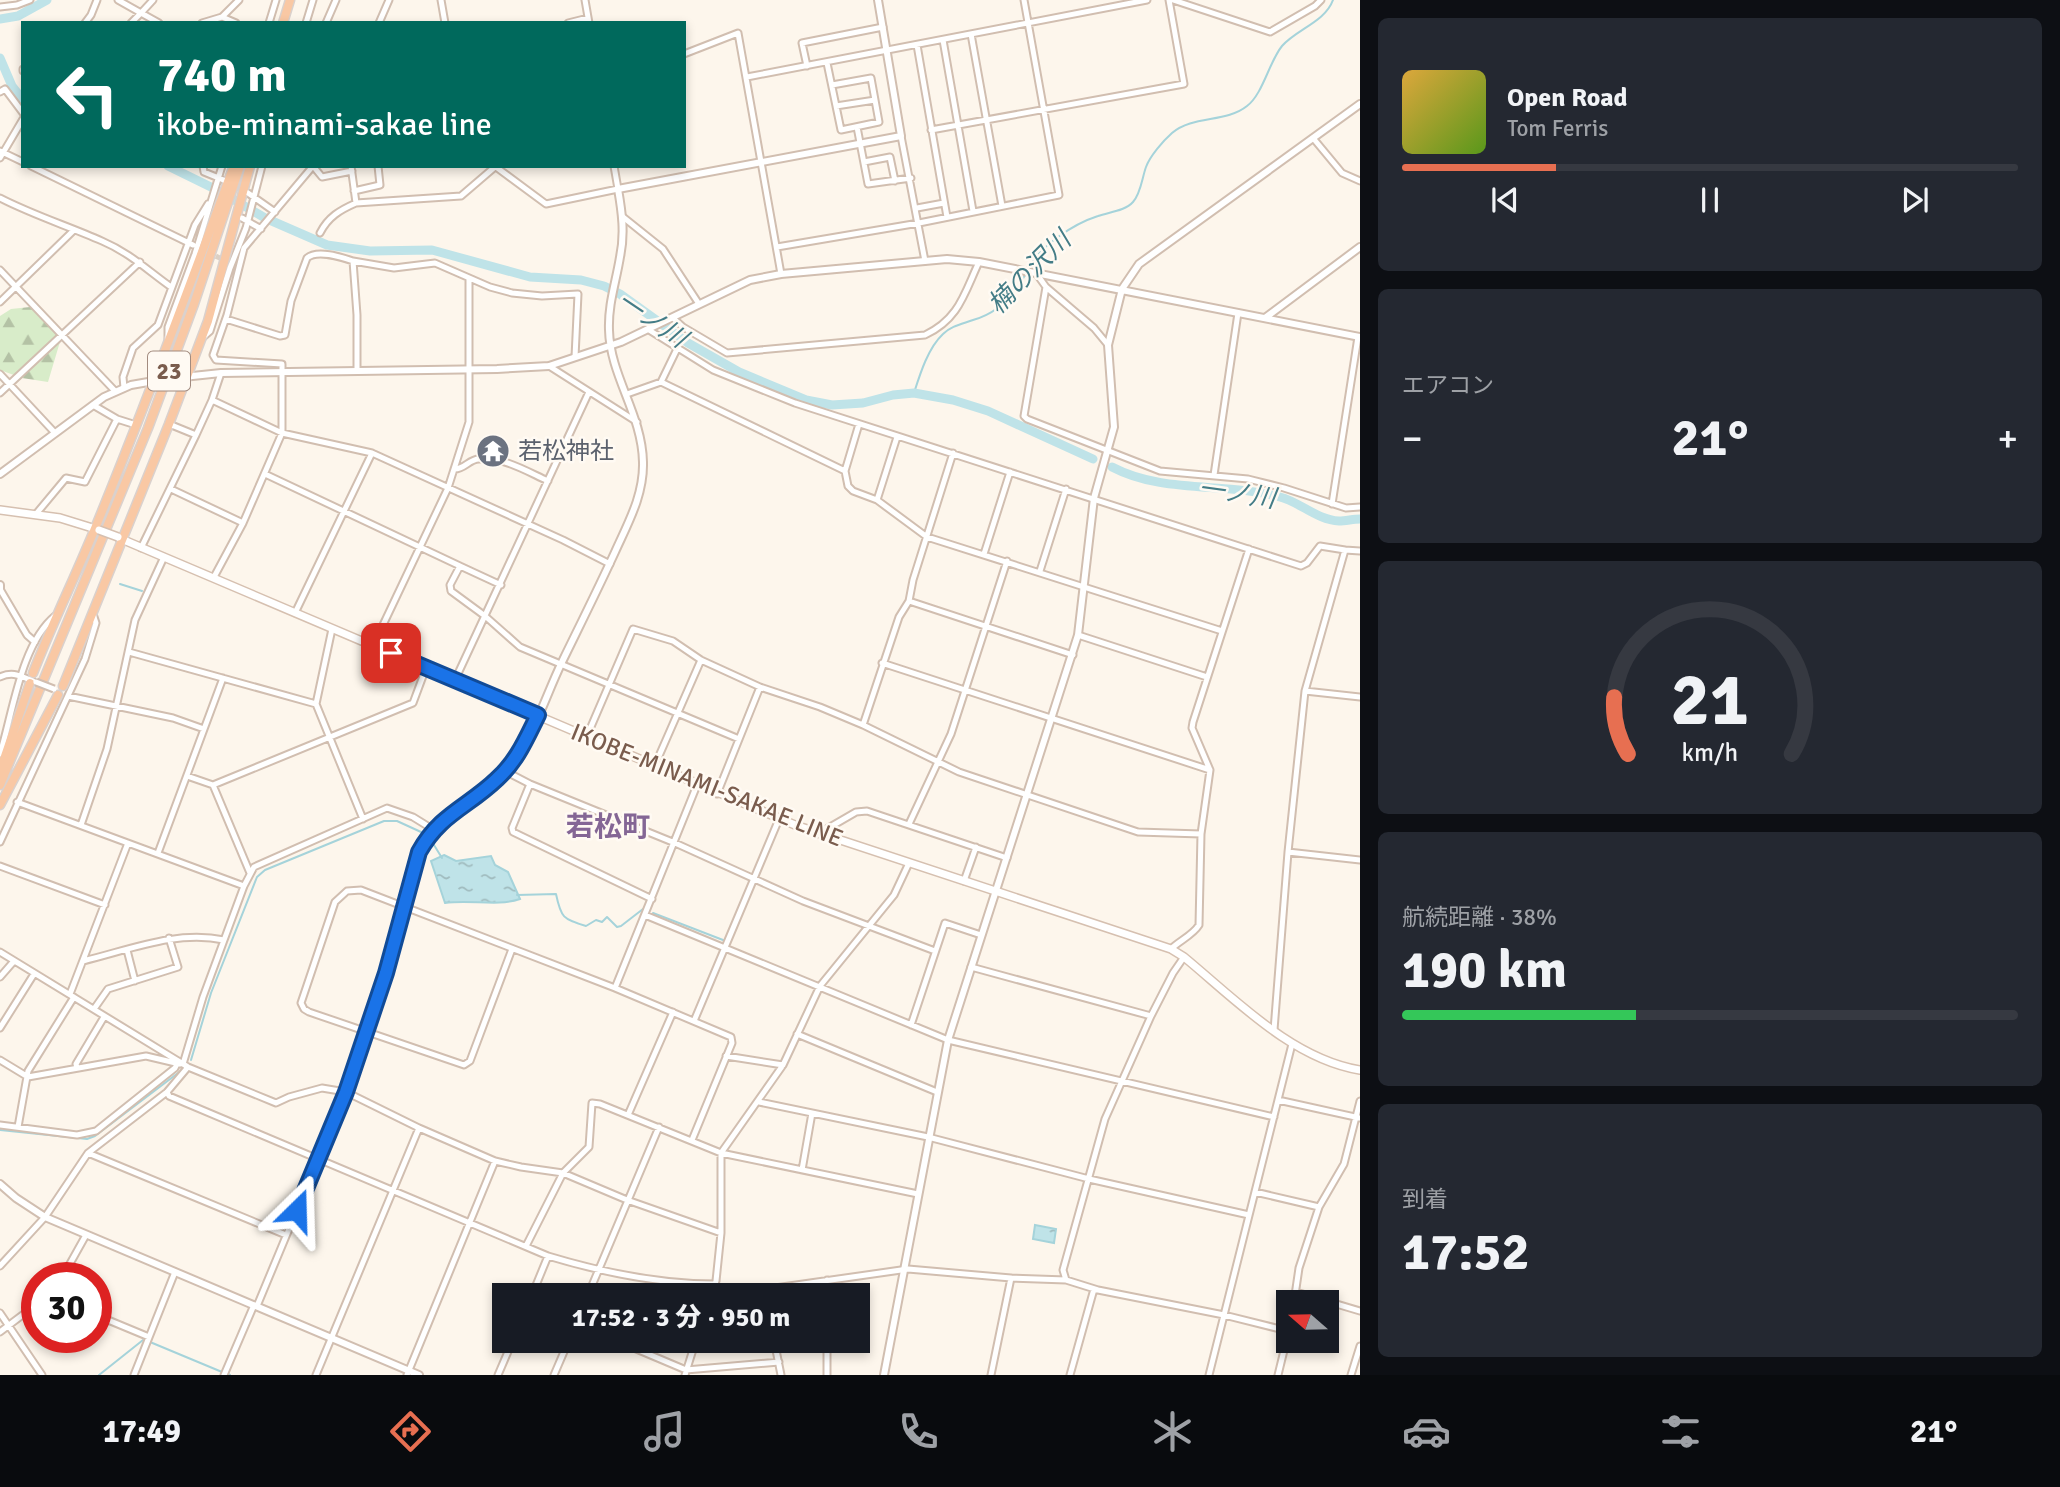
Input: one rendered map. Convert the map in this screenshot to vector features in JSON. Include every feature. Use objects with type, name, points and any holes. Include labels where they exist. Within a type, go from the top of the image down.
[{"type":"highway","points":[[284,21],[290,0]]},
{"type":"highway","name":"23","points":[[0,771],[55,616],[100,531],[136,425],[157,380],[168,340],[237,168]]},
{"type":"highway","name":"23","points":[[0,805],[62,692],[120,538],[169,424],[244,218],[250,168]]},
{"type":"highway","name":"23","points":[[0,785],[100,531],[173,361],[221,205]]},
{"type":"main road","name":"IKOBE-MINAMI-SAKAE LINE","points":[[0,510],[73,521],[120,538],[655,765],[717,794],[818,834],[1171,949],[1292,1044],[1316,1056],[1360,1070]]},
{"type":"street","points":[[0,7],[30,0]]},
{"type":"street","points":[[86,21],[97,0]]},
{"type":"street","points":[[118,0],[155,21]]},
{"type":"street","points":[[133,21],[153,0]]},
{"type":"street","points":[[209,21],[222,17],[239,0]]},
{"type":"street","points":[[270,21],[276,0]]},
{"type":"street","points":[[307,21],[313,0]]},
{"type":"street","points":[[327,21],[336,0]]},
{"type":"street","points":[[380,21],[389,0]]},
{"type":"street","points":[[441,0],[446,21]]},
{"type":"street","points":[[585,0],[589,20]]},
{"type":"street","points":[[878,0],[925,261]]},
{"type":"street","points":[[777,247],[919,223],[1059,195],[1024,0]]},
{"type":"street","points":[[747,77],[1147,0]]},
{"type":"street","points":[[931,130],[1184,84],[1171,0],[1270,32],[1321,0]]},
{"type":"street","points":[[222,17],[231,21]]},
{"type":"street","points":[[807,66],[802,43],[883,27]]},
{"type":"street","points":[[686,53],[738,33],[781,274]]},
{"type":"street","points":[[971,34],[1002,206]]},
{"type":"street","points":[[943,40],[974,211]]},
{"type":"street","points":[[917,45],[947,217]]},
{"type":"street","points":[[827,63],[841,130],[879,122],[872,78],[832,85]]},
{"type":"street","points":[[0,92],[5,89],[21,110]]},
{"type":"street","points":[[836,106],[876,100]]},
{"type":"street","points":[[884,1375],[947,1040],[1078,635],[1094,498],[1109,452],[1115,416],[1108,345],[1122,289],[1139,264],[1360,104]]},
{"type":"street","points":[[21,122],[1,154],[21,161]]},
{"type":"street","points":[[857,127],[868,184],[911,178]]},
{"type":"street","points":[[497,168],[546,204],[901,136]]},
{"type":"street","points":[[1313,138],[1342,173],[1360,181]]},
{"type":"street","points":[[864,162],[890,157],[895,181]]},
{"type":"street","points":[[35,168],[190,244]]},
{"type":"street","points":[[203,168],[204,172],[229,184]]},
{"type":"street","points":[[168,340],[168,327],[195,254],[221,168]]},
{"type":"street","points":[[262,168],[255,199],[244,218],[262,228]]},
{"type":"street","points":[[215,577],[243,523],[282,433],[284,371],[282,363],[214,358],[214,350],[226,319],[244,248],[311,168]]},
{"type":"street","points":[[315,168],[322,177],[351,169],[356,203]]},
{"type":"street","points":[[355,191],[380,185],[378,168]]},
{"type":"street","points":[[320,233],[326,220],[356,203],[461,196],[495,168]]},
{"type":"street","points":[[224,1375],[346,1092],[386,973],[416,860],[433,830],[452,812],[492,784],[517,756],[610,564],[641,490],[643,461],[637,422],[610,345],[610,300],[623,240],[614,168]]},
{"type":"street","points":[[246,193],[275,212]]},
{"type":"street","points":[[0,198],[105,242],[141,262],[171,286]]},
{"type":"street","points":[[124,387],[122,377],[133,348],[158,325],[198,218],[210,201]]},
{"type":"street","points":[[210,201],[221,205]]},
{"type":"street","points":[[917,208],[944,203]]},
{"type":"street","points":[[622,217],[663,249],[699,304]]},
{"type":"street","points":[[0,302],[74,230]]},
{"type":"street","points":[[1265,318],[1360,247]]},
{"type":"street","points":[[226,319],[280,336],[285,335],[290,301],[311,254],[394,268],[435,264],[469,279],[512,292],[542,296],[578,294],[575,357]]},
{"type":"street","points":[[0,463],[3,471],[93,405],[124,387],[157,380],[221,373],[549,366],[651,330],[750,280],[781,274],[947,259],[979,262],[1122,289],[1359,337],[1332,504]]},
{"type":"street","points":[[353,261],[357,371]]},
{"type":"street","points":[[0,393],[141,262]]},
{"type":"street","points":[[671,319],[727,353],[925,335],[941,328],[952,317],[979,262]]},
{"type":"street","points":[[0,270],[115,391]]},
{"type":"street","points":[[1035,273],[1046,287],[1094,328],[1108,345]]},
{"type":"street","points":[[373,646],[448,488],[469,422],[469,279]]},
{"type":"street","points":[[1046,287],[1024,416],[1160,471],[1267,483],[1346,508],[1360,507]]},
{"type":"street","points":[[1214,475],[1238,313]]},
{"type":"street","points":[[651,330],[713,370],[795,403],[1301,566],[1307,564],[1320,546],[1360,551]]},
{"type":"street","points":[[627,394],[661,382],[677,349]]},
{"type":"street","points":[[549,366],[637,422]]},
{"type":"street","points":[[141,548],[212,400],[221,373]]},
{"type":"street","points":[[0,374],[55,433]]},
{"type":"street","points":[[661,382],[845,471]]},
{"type":"street","points":[[455,680],[589,392]]},
{"type":"street","points":[[212,400],[282,433],[372,453],[610,564]]},
{"type":"street","points":[[93,405],[117,419],[136,425]]},
{"type":"street","points":[[36,514],[66,478],[85,482],[117,419]]},
{"type":"street","points":[[169,424],[196,435]]},
{"type":"street","points":[[859,424],[845,471],[848,485],[853,491],[877,500],[928,537],[1222,631]]},
{"type":"street","points":[[877,500],[897,437]]},
{"type":"street","points":[[295,612],[372,453]]},
{"type":"street","points":[[863,725],[899,617],[909,601],[913,580],[953,453]]},
{"type":"street","points":[[454,469],[460,469],[476,458],[503,460],[548,481]]},
{"type":"street","points":[[984,554],[1010,472]]},
{"type":"street","points":[[265,474],[500,584]]},
{"type":"street","points":[[171,489],[243,523]]},
{"type":"street","points":[[1040,571],[1066,489]]},
{"type":"street","points":[[1171,949],[1199,925],[1202,834],[1210,769],[1192,728],[1249,549]]},
{"type":"street","points":[[1274,1030],[1288,852],[1305,691],[1345,550]]},
{"type":"street","points":[[81,825],[107,749],[135,620],[164,556]]},
{"type":"street","points":[[909,824],[951,734],[1007,561]]},
{"type":"street","points":[[460,566],[450,585],[451,591],[485,615],[520,647],[739,739]]},
{"type":"street","points":[[0,588],[27,635],[35,642]]},
{"type":"street","points":[[909,601],[1073,655]]},
{"type":"street","points":[[0,754],[35,642],[44,624],[55,616]]},
{"type":"street","points":[[332,629],[316,704],[363,819]]},
{"type":"street","points":[[587,736],[633,629],[673,640],[701,660],[760,687],[863,725],[959,772],[1138,832],[1202,834]]},
{"type":"street","points":[[1078,635],[1207,677]]},
{"type":"street","points":[[129,652],[316,704]]},
{"type":"street","points":[[655,765],[701,660]]},
{"type":"street","points":[[883,663],[1210,769]]},
{"type":"street","points":[[187,776],[213,785],[413,703],[426,668]]},
{"type":"street","points":[[0,677],[9,673],[62,692],[173,718],[204,729]]},
{"type":"street","points":[[158,853],[223,678]]},
{"type":"street","points":[[717,794],[760,687]]},
{"type":"street","points":[[1305,691],[1360,697]]},
{"type":"street","points":[[0,842],[62,692]]},
{"type":"street","points":[[505,771],[803,901],[935,951]]},
{"type":"street","points":[[530,784],[512,828],[513,832],[652,899]]},
{"type":"street","points":[[213,785],[250,873]]},
{"type":"street","points":[[615,988],[697,785]]},
{"type":"street","points":[[17,802],[244,886]]},
{"type":"street","points":[[0,1266],[46,1217],[88,1153],[167,1092],[183,1065],[203,997],[244,886],[259,863],[387,808],[413,817],[433,830]]},
{"type":"street","points":[[818,834],[861,810],[1007,858]]},
{"type":"street","points":[[694,1021],[779,819]]},
{"type":"street","points":[[18,1127],[28,1071],[72,996],[128,842]]},
{"type":"street","points":[[964,881],[976,847]]},
{"type":"street","points":[[1288,852],[1360,860]]},
{"type":"street","points":[[715,1283],[721,1233],[722,1153],[783,1065],[820,986],[894,895],[909,863]]},
{"type":"street","points":[[0,866],[105,905]]},
{"type":"street","points":[[512,948],[470,1061],[464,1065],[456,1065],[309,1012],[301,1003],[335,902],[347,891],[360,890],[403,906],[512,948],[615,988],[731,1037],[732,1043],[692,1140]]},
{"type":"street","points":[[645,915],[947,1040],[1274,1117]]},
{"type":"street","points":[[911,1025],[945,923],[981,935]]},
{"type":"street","points":[[83,961],[169,938],[208,937],[223,940]]},
{"type":"street","points":[[94,1009],[108,989],[178,967],[169,938]]},
{"type":"street","points":[[127,950],[135,981]]},
{"type":"street","points":[[0,952],[183,1065]]},
{"type":"street","points":[[1066,1280],[1063,1270],[1105,1119],[1150,1016],[1184,957]]},
{"type":"street","points":[[0,977],[14,961]]},
{"type":"street","points":[[971,967],[1150,1016]]},
{"type":"street","points":[[0,1028],[34,974]]},
{"type":"street","points":[[628,1115],[673,1012]]},
{"type":"street","points":[[77,1068],[76,1064],[104,1017]]},
{"type":"street","points":[[797,1034],[937,1092]]},
{"type":"street","points":[[1209,1375],[1292,1044]]},
{"type":"street","points":[[0,1060],[28,1077],[146,1056],[183,1065],[276,1103],[322,1088],[346,1092],[418,1128],[495,1161],[563,1173],[626,1200],[721,1233]]},
{"type":"street","points":[[726,1056],[783,1065]]},
{"type":"street","points":[[0,1125],[77,1135],[88,1134],[96,1131],[165,1076],[183,1065]]},
{"type":"street","points":[[167,1092],[169,1096],[548,1256],[572,1264],[637,1277],[704,1283]]},
{"type":"street","points":[[1278,1100],[1358,1118]]},
{"type":"street","points":[[1296,1290],[1299,1268],[1319,1207],[1344,1164],[1358,1118],[1360,1101]]},
{"type":"street","points":[[758,1102],[929,1137],[1089,1179],[1249,1215]]},
{"type":"street","points":[[526,1246],[563,1173],[589,1147],[592,1103],[722,1153],[918,1194]]},
{"type":"street","points":[[802,1170],[812,1113]]},
{"type":"street","points":[[593,1283],[659,1127]]},
{"type":"street","points":[[316,1375],[418,1128]]},
{"type":"street","points":[[88,1153],[286,1235]]},
{"type":"street","points":[[407,1373],[495,1161]]},
{"type":"street","points":[[0,1184],[46,1217],[407,1373],[419,1375]]},
{"type":"street","points":[[1255,1192],[1319,1207]]},
{"type":"street","points":[[71,1262],[86,1235]]},
{"type":"street","points":[[537,1283],[548,1256]]},
{"type":"street","points":[[808,1283],[904,1270],[1066,1280],[1094,1289],[1224,1315],[1276,1330]]},
{"type":"street","points":[[134,1375],[174,1272]]},
{"type":"street","points":[[991,1375],[1011,1278]]},
{"type":"street","points":[[1070,1375],[1094,1289]]},
{"type":"street","points":[[1339,1305],[1360,1311]]},
{"type":"street","points":[[0,1313],[42,1375]]},
{"type":"street","points":[[0,1332],[21,1317]]},
{"type":"street","points":[[112,1322],[149,1337]]},
{"type":"street","points":[[1351,1375],[1360,1346]]},
{"type":"street","points":[[498,1375],[507,1353]]},
{"type":"street","points":[[554,1375],[563,1353]]},
{"type":"street","points":[[643,1353],[686,1373],[779,1362]]},
{"type":"street","points":[[686,1373],[692,1353]]},
{"type":"street","points":[[777,1353],[781,1375]]},
{"type":"street","points":[[827,1353],[827,1375]]},
{"type":"street","points":[[1278,1375],[1283,1353]]},
{"type":"green space","points":[[30,307],[46,324],[62,335],[48,382],[22,378],[0,370],[0,316],[11,309]]},
{"type":"water","points":[[444,855],[456,861],[491,856],[495,865],[508,872],[520,899],[445,903],[431,861]]},
{"type":"water","points":[[1035,1225],[1056,1229],[1054,1243],[1033,1239]]},
{"type":"waterway","points":[[0,19],[18,16],[47,0]]},
{"type":"waterway","name":"楠の沢川","points":[[1027,270],[1049,244],[1068,230],[1133,202],[1140,190],[1148,163],[1157,149],[1180,127],[1229,115],[1253,101],[1282,46],[1324,14],[1333,0]]},
{"type":"waterway","name":"一ノ川","points":[[0,58],[12,86],[21,97]]},
{"type":"waterway","name":"一ノ川","points":[[172,168],[265,218],[327,245],[370,251],[432,250],[530,277],[581,280],[604,286],[620,294],[688,343],[739,372],[806,400],[832,405],[863,403],[914,393],[953,400],[988,411],[1093,459]]},
{"type":"waterway","name":"楠の沢川","points":[[914,393],[929,354],[943,334],[953,327],[997,309],[1010,298],[1025,275]]},
{"type":"waterway","name":"一ノ川","points":[[1112,467],[1152,481],[1280,497],[1331,520],[1360,519]]},
{"type":"waterway","points":[[120,584],[142,591]]},
{"type":"waterway","points":[[191,1060],[211,993],[257,877],[265,870],[384,821],[397,821],[421,832]]},
{"type":"waterway","points":[[434,845],[442,858]]},
{"type":"waterway","points":[[517,895],[556,894],[564,916],[586,926],[596,920],[602,922],[607,917],[617,927],[621,926],[643,909]]},
{"type":"waterway","points":[[653,913],[723,940]]},
{"type":"waterway","points":[[0,1130],[87,1139],[95,1136],[182,1070]]},
{"type":"waterway","points":[[99,1375],[143,1340]]},
{"type":"waterway","points":[[150,1342],[222,1372]]},
{"type":"tunnel","points":[[209,253],[235,265]]},
{"type":"place","name":"若松神社","points":[[493,451]]},
{"type":"district","name":"若松町","points":[[608,826]]},
{"type":"route","points":[[297,1210],[346,1092],[386,973],[419,852],[433,830],[452,812],[492,784],[512,764],[538,715],[391,653]]}]
